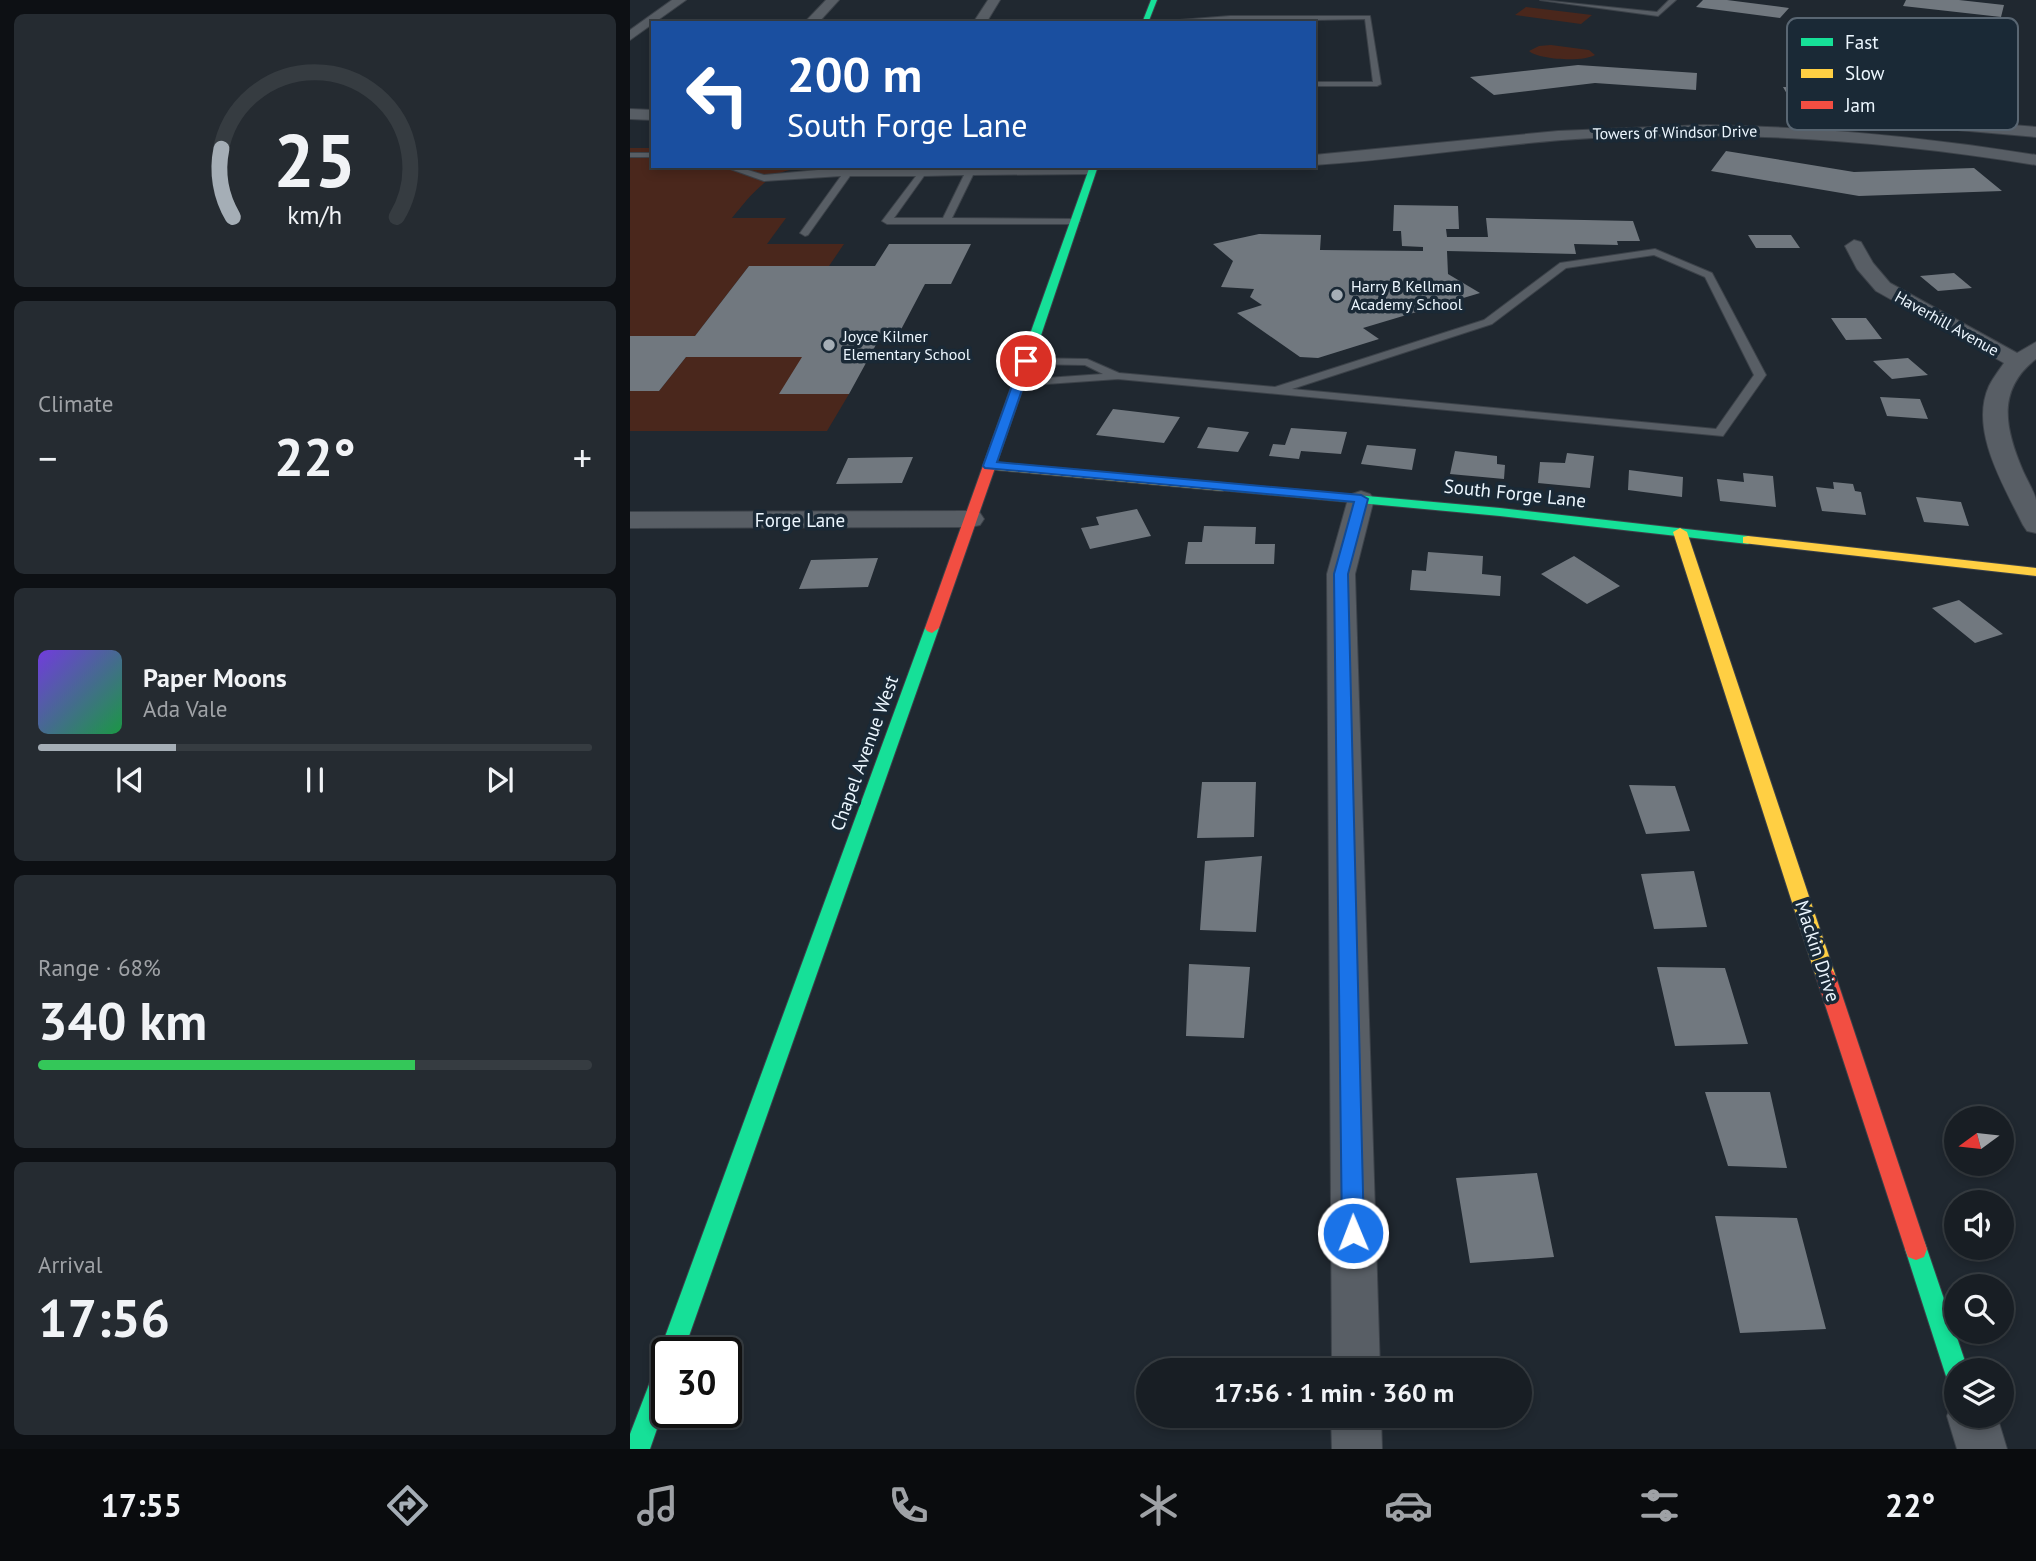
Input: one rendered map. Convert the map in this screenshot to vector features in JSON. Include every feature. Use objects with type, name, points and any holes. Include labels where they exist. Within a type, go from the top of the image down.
[{"type":"main road","points":[[1146,21],[1154,0]]},
{"type":"main road","name":"Chapel Avenue West","points":[[677,1337],[990,466],[1093,169]]},
{"type":"main road","name":"South Forge Lane","points":[[990,466],[1361,499],[2036,572]]},
{"type":"main road","name":"Mackin Drive","points":[[1680,532],[1952,1358]]},
{"type":"main road","points":[[637,1449],[651,1410]]},
{"type":"street","points":[[630,36],[680,0]]},
{"type":"street","points":[[812,21],[833,0]]},
{"type":"street","points":[[980,21],[994,0]]},
{"type":"street","points":[[1712,113],[1726,130]]},
{"type":"street","points":[[630,114],[651,115]]},
{"type":"street","name":"Towers of Windsor Drive","points":[[1316,160],[1516,139],[1660,130],[1726,130],[1825,133],[1964,148],[2036,160]]},
{"type":"street","points":[[1958,130],[1964,148]]},
{"type":"street","points":[[2018,130],[2036,132]]},
{"type":"street","points":[[1316,145],[1393,137]]},
{"type":"street","name":"Haverhill Avenue","points":[[1854,246],[1864,265],[1883,287],[2027,355]]},
{"type":"street","points":[[2027,355],[1997,394],[1995,420],[2000,449],[2036,525]]},
{"type":"street","points":[[1356,1358],[1341,574],[1361,499]]},
{"type":"street","name":"Forge Lane","points":[[634,527],[971,519]]},
{"type":"street","points":[[1356,1428],[1357,1449]]},
{"type":"street","points":[[1976,1428],[1982,1449]]},
{"type":"lane","points":[[1543,0],[1658,14],[1673,0]]},
{"type":"lane","points":[[1179,21],[1367,13],[1377,84],[1316,85]]},
{"type":"lane","points":[[630,155],[651,155]]},
{"type":"lane","points":[[732,168],[764,178],[804,173],[1093,169]]},
{"type":"lane","points":[[947,220],[970,172]]},
{"type":"lane","points":[[805,233],[847,173]]},
{"type":"lane","points":[[922,173],[887,221],[1075,221]]},
{"type":"lane","points":[[1018,383],[1118,376],[1275,391],[1718,433],[1760,375],[1709,275],[1655,252],[1563,265],[1488,322],[1275,391]]},
{"type":"lane","points":[[1026,361],[1087,362],[1118,376]]},
{"type":"shaded area","points":[[1526,7],[1592,15],[1581,24],[1515,15]]},
{"type":"shaded area","points":[[1539,46],[1589,50],[1595,55],[1581,59],[1562,59],[1529,51]]},
{"type":"shaded area","points":[[630,148],[651,148],[651,168],[800,168],[769,179],[732,218],[786,218],[767,244],[844,244],[829,266],[749,266],[695,336],[630,336]]},
{"type":"shaded area","points":[[686,357],[802,357],[849,394],[827,431],[630,431],[630,391],[659,391]]},
{"type":"building","points":[[1703,0],[1727,0],[1789,8],[1780,18],[1696,7]]},
{"type":"building","points":[[1906,0],[1959,0],[2004,5],[2001,17],[1903,6]]},
{"type":"building","points":[[1578,65],[1697,73],[1696,90],[1595,83],[1494,95],[1470,77]]},
{"type":"building","points":[[1726,151],[1854,172],[1974,168],[2002,191],[1859,196],[1711,171]]},
{"type":"building","points":[[1394,205],[1458,206],[1459,229],[1446,229],[1447,237],[1488,237],[1486,218],[1633,221],[1640,241],[1617,241],[1618,245],[1574,244],[1576,254],[1447,251],[1448,274],[1480,293],[1363,328],[1379,339],[1318,358],[1300,357],[1237,313],[1262,305],[1250,297],[1254,289],[1221,287],[1233,261],[1213,244],[1259,234],[1321,235],[1320,250],[1423,251],[1423,247],[1402,246],[1401,231],[1393,231]]},
{"type":"building","points":[[1748,235],[1791,235],[1800,248],[1756,248]]},
{"type":"building","points":[[889,244],[971,244],[951,284],[925,284],[895,341],[878,341],[849,394],[779,394],[802,357],[686,357],[659,391],[630,391],[630,336],[695,336],[749,266],[875,266]]},
{"type":"building","points":[[1954,273],[1972,288],[1938,291],[1920,276]]},
{"type":"building","points":[[1831,318],[1866,318],[1882,339],[1846,340]]},
{"type":"building","points":[[1908,358],[1928,375],[1892,379],[1873,361]]},
{"type":"building","points":[[1880,397],[1920,399],[1928,419],[1887,416]]},
{"type":"building","points":[[1113,409],[1180,417],[1164,443],[1096,435]]},
{"type":"building","points":[[1208,427],[1249,432],[1238,452],[1197,448]]},
{"type":"building","points":[[1291,428],[1347,432],[1341,454],[1301,451],[1299,459],[1269,456],[1273,444],[1285,445]]},
{"type":"building","points":[[1367,445],[1416,449],[1412,470],[1361,464]]},
{"type":"building","points":[[1455,451],[1497,456],[1497,464],[1505,465],[1504,479],[1450,474]]},
{"type":"building","points":[[1567,453],[1594,456],[1590,488],[1538,483],[1540,462],[1565,463]]},
{"type":"building","points":[[913,457],[902,483],[836,484],[848,458]]},
{"type":"building","points":[[1629,470],[1683,477],[1682,497],[1628,490]]},
{"type":"building","points":[[1743,473],[1773,476],[1776,507],[1720,501],[1717,479],[1744,482]]},
{"type":"building","points":[[1833,482],[1853,484],[1855,491],[1861,492],[1866,515],[1822,511],[1816,487],[1834,489]]},
{"type":"building","points":[[1916,497],[1961,502],[1969,526],[1924,522]]},
{"type":"building","points":[[1137,509],[1151,536],[1090,549],[1081,528],[1099,525],[1096,517]]},
{"type":"building","points":[[1204,526],[1256,527],[1255,544],[1275,544],[1274,564],[1185,564],[1188,542],[1202,542]]},
{"type":"building","points":[[1428,552],[1483,556],[1482,574],[1501,576],[1500,596],[1410,590],[1412,570],[1426,571]]},
{"type":"building","points":[[1574,556],[1620,586],[1587,604],[1541,574]]},
{"type":"building","points":[[878,558],[868,587],[799,589],[811,560]]},
{"type":"building","points":[[1959,600],[2003,634],[1975,643],[1932,608]]},
{"type":"building","points":[[1202,782],[1256,782],[1254,837],[1197,838]]},
{"type":"building","points":[[1629,785],[1675,786],[1690,831],[1646,834]]},
{"type":"building","points":[[1262,856],[1256,932],[1200,930],[1205,861]]},
{"type":"building","points":[[1694,871],[1707,927],[1654,929],[1641,874]]},
{"type":"building","points":[[1189,964],[1250,967],[1244,1038],[1186,1036]]},
{"type":"building","points":[[1657,967],[1725,968],[1748,1044],[1675,1046]]},
{"type":"building","points":[[1705,1092],[1770,1092],[1787,1168],[1728,1166]]},
{"type":"building","points":[[1537,1173],[1554,1257],[1470,1263],[1456,1178]]},
{"type":"building","points":[[1715,1216],[1797,1218],[1826,1329],[1740,1333]]},
{"type":"traffic: fast","points":[[1146,21],[1154,0]]},
{"type":"traffic: fast","points":[[1025,365],[1093,168]]},
{"type":"traffic: fast","points":[[1223,487],[1500,512],[1748,540]]},
{"type":"traffic: fast","points":[[677,1337],[932,628]]},
{"type":"traffic: fast","points":[[1916,1249],[1952,1358]]},
{"type":"traffic: fast","points":[[637,1449],[651,1410]]},
{"type":"traffic: slow","points":[[990,466],[1223,487]]},
{"type":"traffic: slow","points":[[1680,532],[1826,977]]},
{"type":"traffic: slow","points":[[1748,540],[2036,572]]},
{"type":"traffic: jam","points":[[932,628],[1025,365]]},
{"type":"traffic: jam","points":[[1826,977],[1916,1249]]},
{"type":"place","name":"Harry B Kellman Academy School","points":[[1337,295]]},
{"type":"place","name":"Joyce Kilmer Elementary School","points":[[829,345]]},
{"type":"route","points":[[1026,361],[990,466],[1361,499],[1341,574],[1353,1233]]}]
